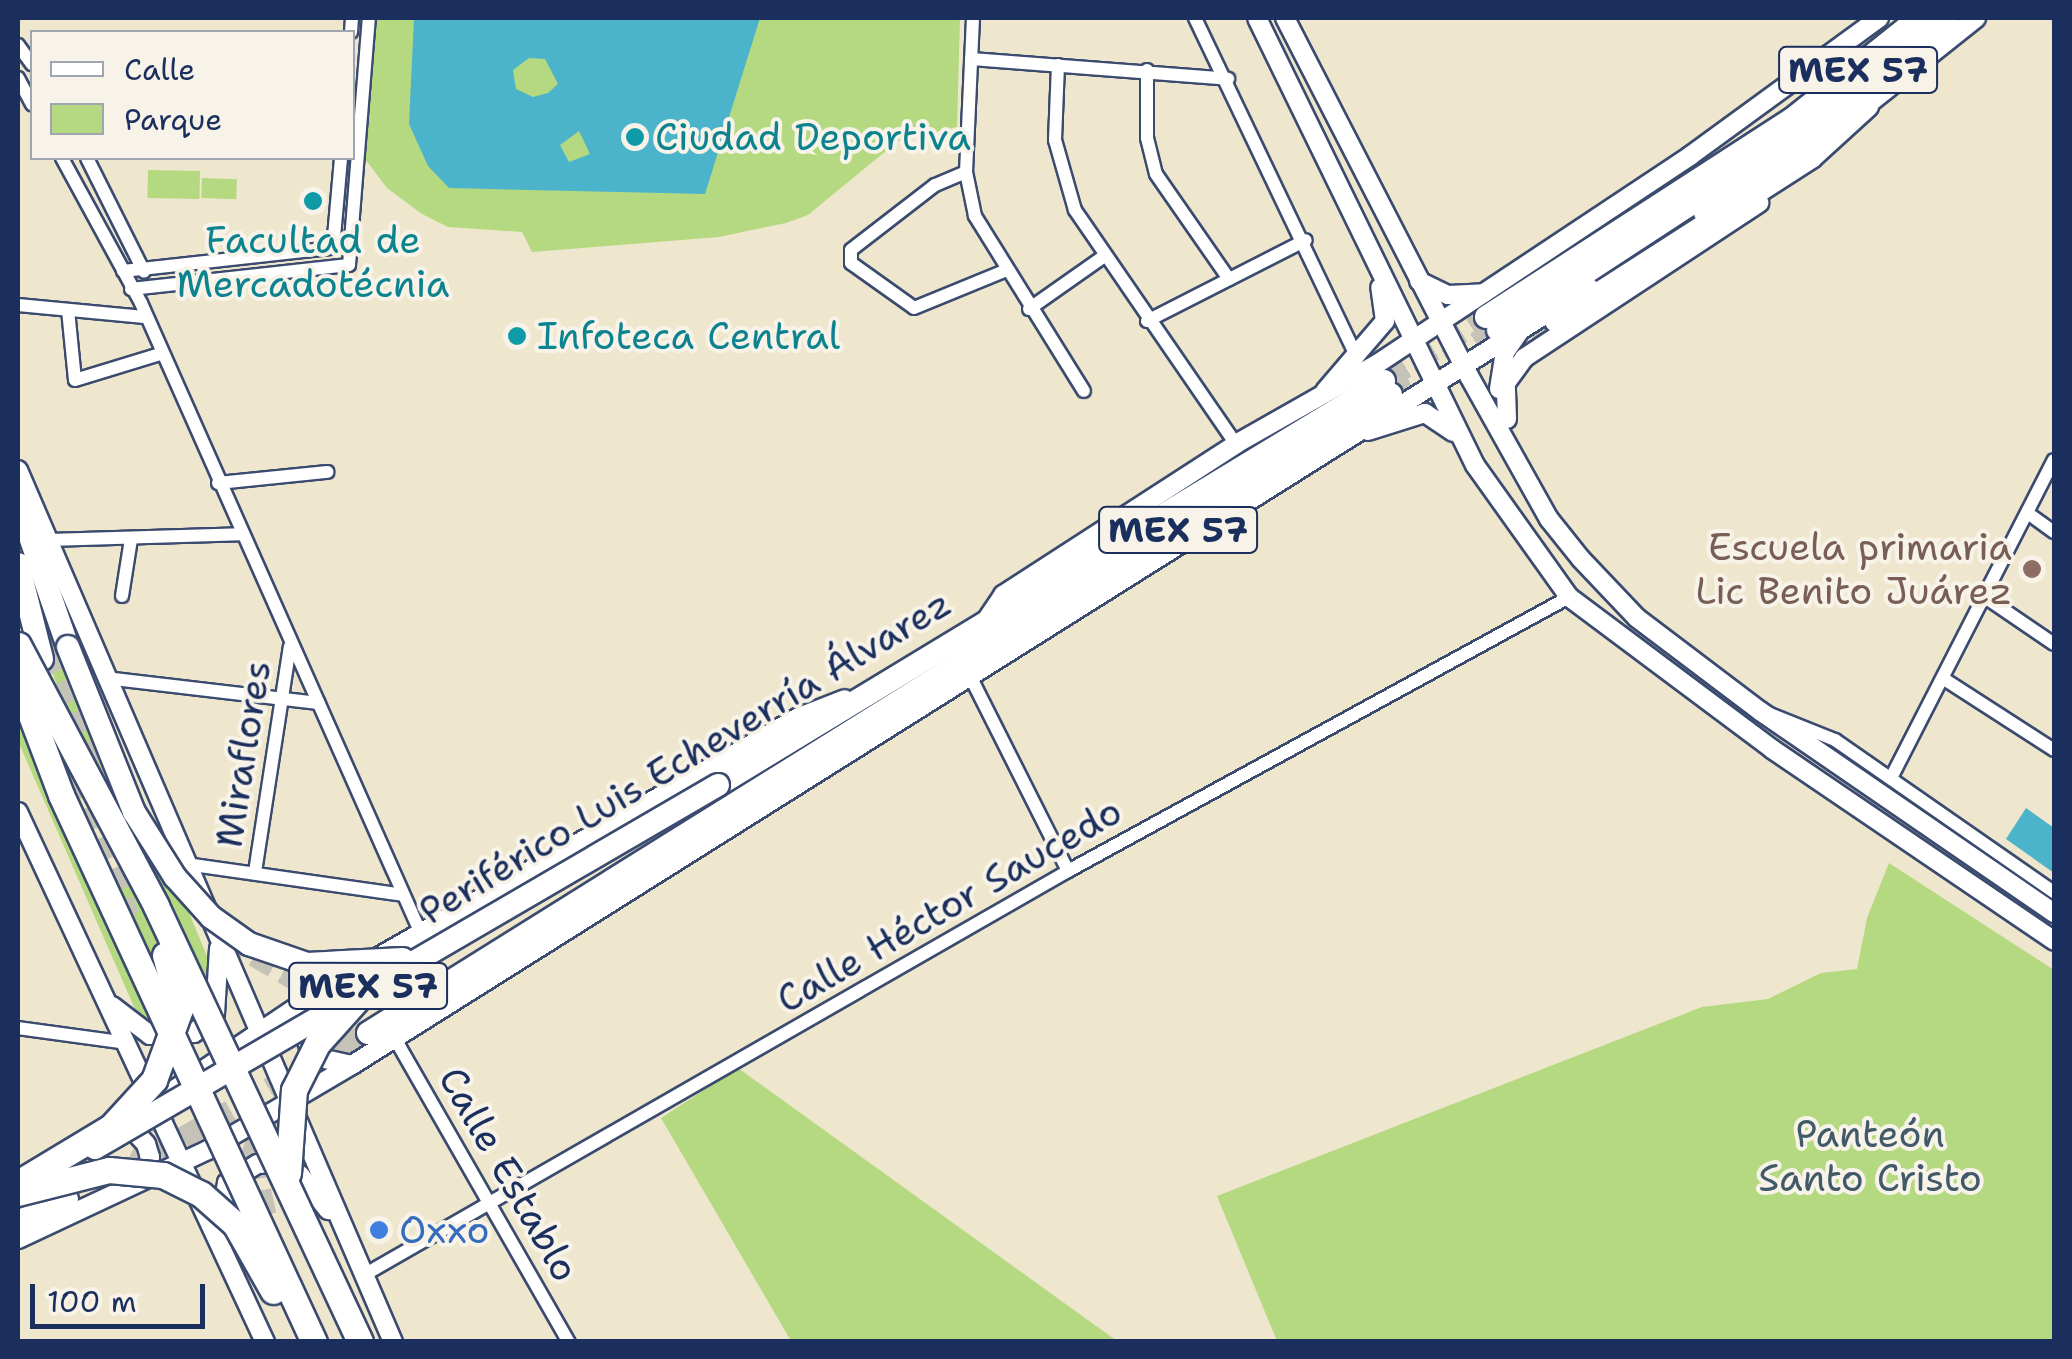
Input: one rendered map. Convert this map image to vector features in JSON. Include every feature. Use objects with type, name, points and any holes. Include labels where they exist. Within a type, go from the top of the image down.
[{"type":"highway","points":[[1638,218],[1664,190],[1905,18]]},
{"type":"highway","name":"MEX 57","points":[[1490,315],[1792,119],[1919,18]]},
{"type":"highway","name":"MEX 57","points":[[1490,315],[1842,105],[1948,18]]},
{"type":"highway","points":[[1737,190],[1842,105]]},
{"type":"highway","points":[[1556,321],[1838,137],[1868,106]]},
{"type":"highway","name":"Periférico Luis Echeverría Álvarez","points":[[369,1033],[579,900],[967,671],[1363,424],[1389,390]]},
{"type":"highway","name":"Periférico Luis Echeverría Álvarez","points":[[18,1187],[113,1139],[370,984],[419,946],[718,785],[987,619],[1389,390]]},
{"type":"highway","points":[[18,502],[68,647],[134,812],[175,877],[211,917],[249,944],[307,964],[339,966],[419,946]]},
{"type":"highway","points":[[18,564],[42,659]]},
{"type":"highway","points":[[18,645],[156,906],[360,1342]]},
{"type":"highway","points":[[26,689],[60,795],[314,1342]]},
{"type":"highway","points":[[18,1187],[136,1104],[165,1061],[180,1009],[168,962],[127,869],[26,689]]},
{"type":"highway","points":[[428,978],[535,914],[579,900]]},
{"type":"highway","points":[[352,1342],[291,1190],[285,1141],[294,1090],[317,1044],[370,984]]},
{"type":"highway","points":[[18,1187],[109,1170],[148,1171],[180,1182],[235,1224],[295,1342]]},
{"type":"highway","points":[[18,1222],[67,1199]]},
{"type":"main road","points":[[1258,18],[1464,442],[1569,597],[1772,749],[2054,941]]},
{"type":"main road","points":[[1285,18],[1418,281],[1524,476],[1581,560],[1637,618],[1760,711],[2054,914]]},
{"type":"main road","points":[[1325,391],[1389,390],[1432,382],[1463,364],[1490,315],[1690,156],[1879,18]]},
{"type":"main road","points":[[1524,476],[1498,382],[1505,352],[1523,326],[1868,106],[1976,18]]},
{"type":"main road","points":[[1506,420],[1506,383],[1524,358],[1804,172],[1838,137]]},
{"type":"main road","points":[[987,619],[1002,595],[1325,391],[1357,358],[1384,321],[1366,239]]},
{"type":"main road","points":[[1418,281],[1523,326]]},
{"type":"main road","points":[[1389,390],[1412,340],[1440,321],[1490,315]]},
{"type":"main road","points":[[1363,424],[1425,413],[1464,442]]},
{"type":"main road","points":[[18,470],[393,1342]]},
{"type":"main road","points":[[18,1239],[140,1185],[352,1065],[967,671]]},
{"type":"main road","points":[[18,1169],[111,1128],[154,1104],[311,997],[419,946],[798,717],[883,685]]},
{"type":"main road","points":[[18,812],[24,838],[108,1002],[265,1342]]},
{"type":"main road","points":[[108,1002],[150,1035],[194,1033],[215,1014],[221,966],[217,930]]},
{"type":"main road","points":[[311,997],[302,1014],[302,1045],[321,1062],[352,1065]]},
{"type":"main road","points":[[111,1128],[133,1130],[146,1144],[150,1157],[140,1185]]},
{"type":"main road","points":[[229,1262],[222,1196],[227,1183],[258,1164],[293,1169],[344,1230]]},
{"type":"street","points":[[131,289],[349,265],[369,18]]},
{"type":"street","points":[[973,18],[966,172],[976,216],[1004,271],[1084,391]]},
{"type":"street","points":[[1195,18],[1306,240],[1357,358]]},
{"type":"street","points":[[971,59],[1228,79]]},
{"type":"street","points":[[1058,65],[1059,164],[1075,210],[1147,321],[1236,444]]},
{"type":"street","points":[[1147,70],[1147,138],[1156,174],[1228,279]]},
{"type":"street","points":[[18,78],[30,100]]},
{"type":"street","points":[[63,160],[143,310],[403,896],[419,946]]},
{"type":"street","points":[[88,160],[142,266],[147,286],[143,310]]},
{"type":"street","points":[[123,270],[333,248],[341,160]]},
{"type":"street","points":[[966,172],[935,185],[894,216],[852,250],[851,262],[914,308],[1004,271]]},
{"type":"street","points":[[1147,321],[1306,240]]},
{"type":"street","points":[[1029,310],[1103,257]]},
{"type":"street","points":[[18,305],[143,310]]},
{"type":"street","points":[[68,310],[75,380],[160,354]]},
{"type":"street","points":[[1891,778],[2054,460]]},
{"type":"street","points":[[218,483],[327,472]]},
{"type":"street","points":[[2029,514],[2054,532]]},
{"type":"street","points":[[46,540],[242,534]]},
{"type":"street","points":[[122,596],[130,539]]},
{"type":"street","name":"Calle Héctor Saucedo","points":[[364,1275],[1068,871],[1569,597]]},
{"type":"street","points":[[1985,597],[2054,644]]},
{"type":"street","name":"Miraflores","points":[[255,872],[290,644]]},
{"type":"street","points":[[967,671],[1068,871]]},
{"type":"street","points":[[106,678],[319,703]]},
{"type":"street","points":[[1944,678],[2054,750]]},
{"type":"street","points":[[1760,711],[1821,732],[2054,892]]},
{"type":"street","points":[[186,864],[403,896]]},
{"type":"street","points":[[18,1028],[127,1044]]},
{"type":"street","name":"Calle Establo","points":[[394,1037],[569,1342]]},
{"type":"green space","name":"Ciudad Deportiva","points":[[372,18],[960,18],[957,127],[898,141],[808,215],[786,223],[719,237],[532,252],[522,232],[448,227],[422,214],[387,188],[362,155]]},
{"type":"green space","points":[[148,170],[200,171],[200,199],[148,198]]},
{"type":"green space","points":[[202,178],[237,179],[236,199],[201,198]]},
{"type":"green space","points":[[42,608],[120,818],[143,801],[211,966],[212,994],[197,1020],[184,1027],[145,1024],[134,1007],[18,741],[18,640],[24,637],[110,884],[125,880],[53,674],[35,611]]},
{"type":"green space","name":"Panteón Santo Cristo","points":[[1889,863],[2054,970],[2054,1341],[1277,1341],[1217,1196],[1702,1007],[1768,999],[1821,973],[1857,969],[1867,918]]},
{"type":"green space","points":[[738,1068],[1117,1341],[791,1341],[661,1118]]},
{"type":"water","points":[[414,18],[760,18],[705,194],[449,188],[428,166],[409,124]],"holes":[[[529,58],[545,59],[558,84],[548,93],[533,97],[516,89],[513,70]],[[579,131],[590,154],[569,162],[560,145]]]},
{"type":"water","points":[[2026,808],[2054,828],[2054,873],[2006,839]]},
{"type":"tunnel","points":[[1387,379],[1486,317]]},
{"type":"tunnel","points":[[1501,350],[1556,321]]},
{"type":"tunnel","points":[[1391,394],[1498,330]]},
{"type":"tunnel","points":[[35,621],[102,759]]},
{"type":"tunnel","points":[[78,776],[128,916]]},
{"type":"tunnel","points":[[226,939],[309,988],[371,993],[428,979]]},
{"type":"tunnel","points":[[154,1154],[368,1033]]},
{"type":"tunnel","points":[[309,1072],[369,1033]]},
{"type":"tunnel","points":[[139,1162],[170,1107],[171,1040]]},
{"type":"tunnel","points":[[264,1215],[252,1160],[267,1115]]},
{"type":"place","name":"Ciudad Deportiva","points":[[635,137]]},
{"type":"place","name":"Facultad de Mercadotécnia","points":[[313,201]]},
{"type":"place","name":"Infoteca Central","points":[[517,336]]},
{"type":"place","name":"Escuela primaria Lic Benito Juárez","points":[[2032,569]]},
{"type":"place","name":"Oxxo","points":[[379,1230]]}]
